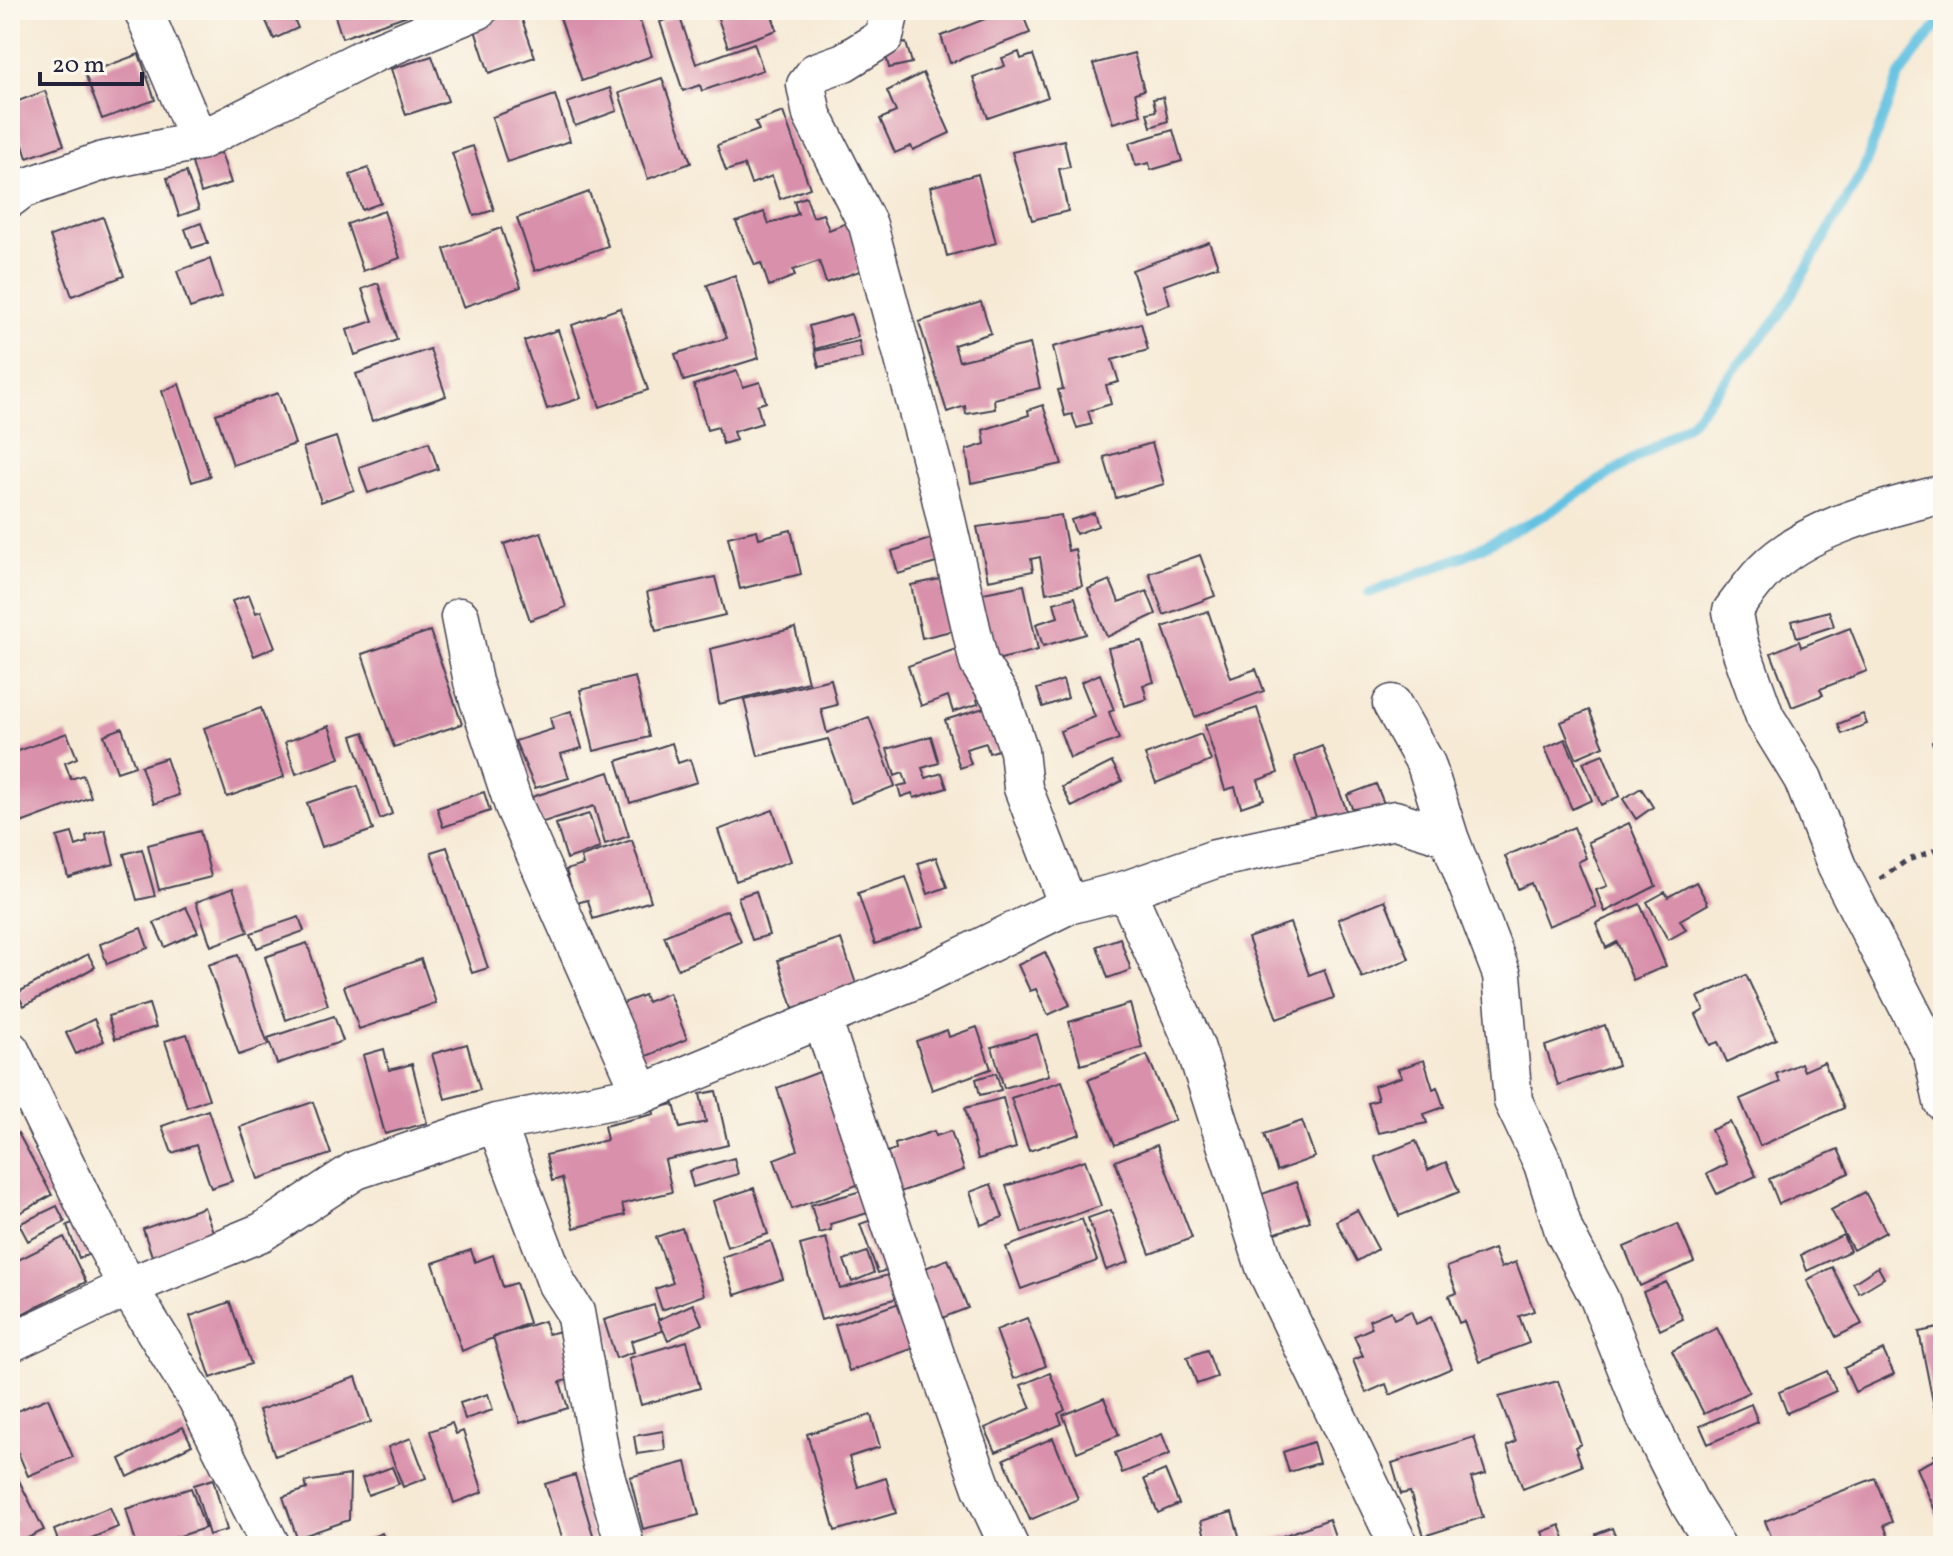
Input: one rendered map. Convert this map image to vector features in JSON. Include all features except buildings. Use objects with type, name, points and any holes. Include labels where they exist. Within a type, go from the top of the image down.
[{"type":"street","points":[[143,10],[199,141]]},
{"type":"street","points":[[10,198],[22,189],[103,161],[199,141],[374,53],[478,10]]},
{"type":"street","points":[[890,10],[884,37],[844,62],[816,72],[806,85],[812,115],[868,225],[940,493],[979,663],[1001,698],[1019,751],[1023,788],[1068,905]]},
{"type":"street","points":[[1943,494],[1853,521],[1796,546],[1765,571],[1732,611],[1745,662],[1765,717],[1803,779],[1853,898],[1933,1055],[1943,1102]]},
{"type":"street","points":[[460,617],[473,682],[514,806],[642,1094]]},
{"type":"street","points":[[1392,704],[1426,764],[1449,837],[1502,975],[1513,1101],[1543,1164],[1564,1231],[1599,1298],[1646,1417],[1691,1506],[1716,1546]]},
{"type":"street","points":[[10,1343],[128,1287],[262,1232],[356,1170],[496,1123],[642,1094],[822,1019],[1068,905],[1126,890],[1215,859],[1395,820],[1449,837]]},
{"type":"street","points":[[1126,890],[1195,1046],[1265,1267],[1399,1546]]},
{"type":"street","points":[[822,1019],[948,1393],[982,1488],[1009,1546]]},
{"type":"street","points":[[10,1050],[128,1287],[197,1399],[271,1546]]},
{"type":"street","points":[[496,1123],[557,1284],[575,1312],[601,1460],[625,1546]]},
{"type":"path","points":[[1853,898],[1906,861],[1943,847]]},
{"type":"waterway","points":[[1369,593],[1466,555],[1545,515],[1690,423],[1779,316],[1862,173],[1899,76],[1943,17]]}]
